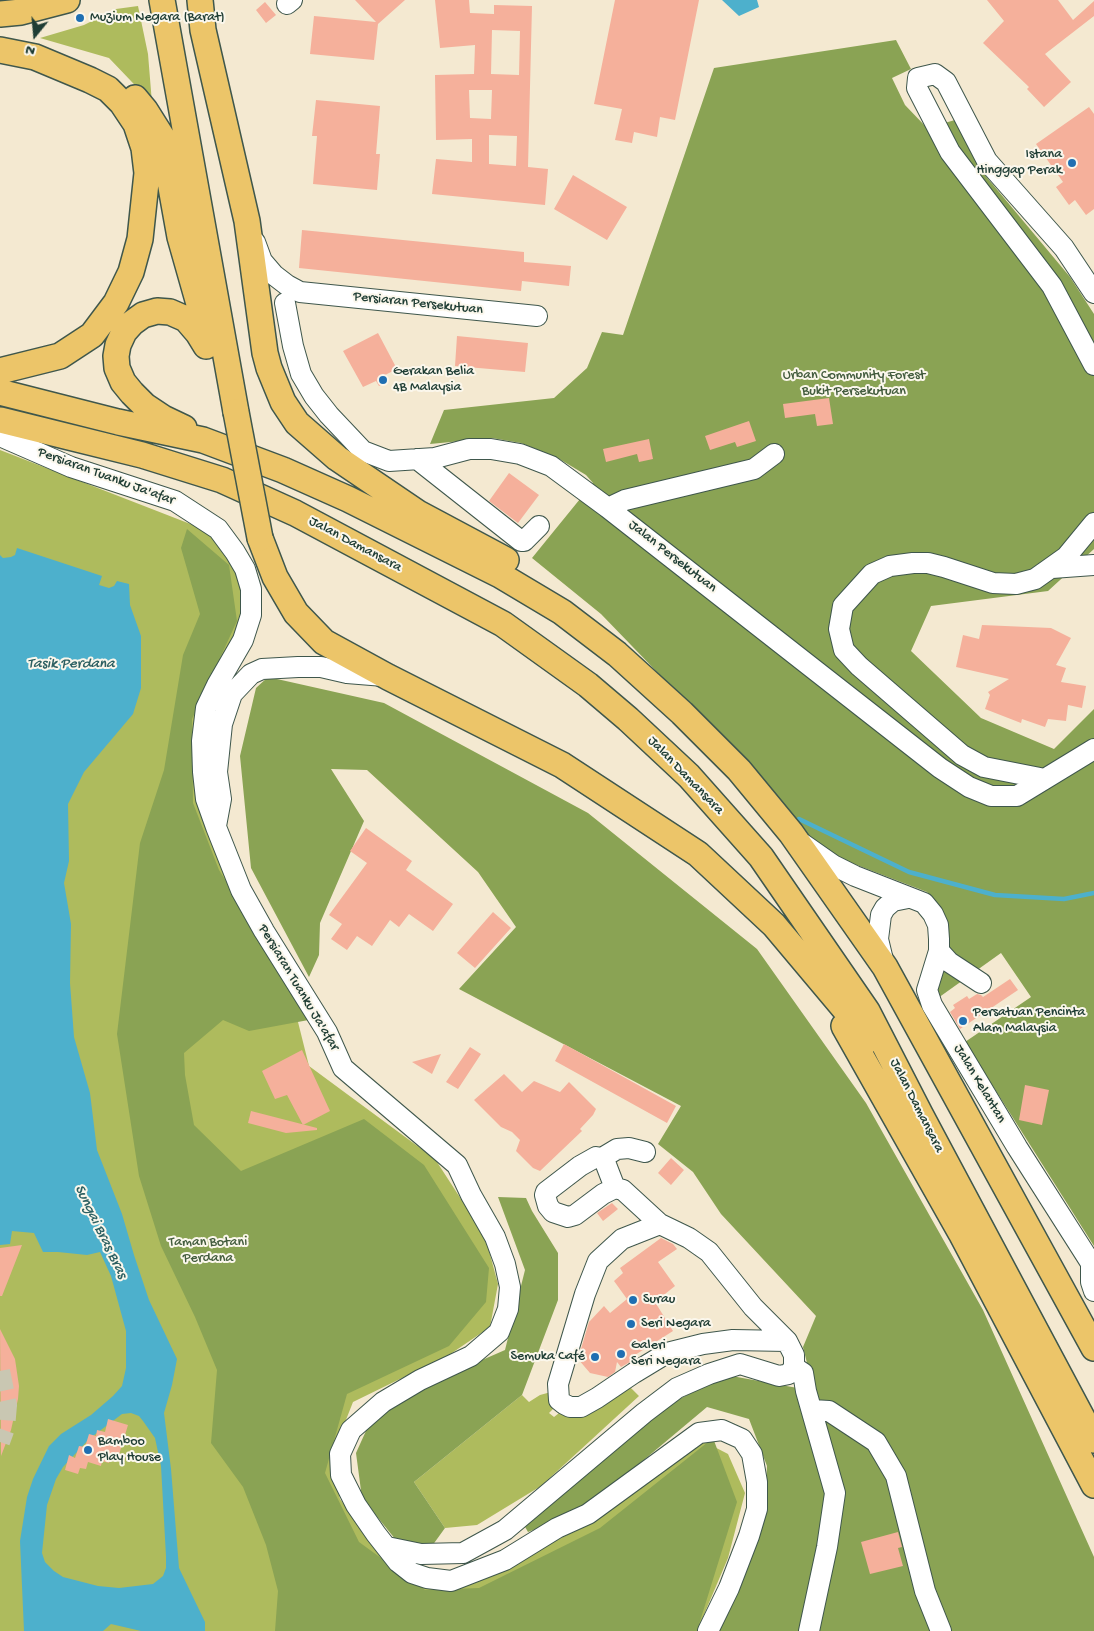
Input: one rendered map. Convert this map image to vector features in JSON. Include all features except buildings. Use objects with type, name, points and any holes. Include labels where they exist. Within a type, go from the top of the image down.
[{"type":"main road","points":[[0,14],[21,12],[67,0]]},
{"type":"main road","points":[[200,0],[203,30],[247,221],[265,353],[283,402],[297,423],[337,458],[418,513],[510,562],[584,617],[617,654]]},
{"type":"main road","points":[[163,3],[260,538],[275,577],[296,613],[324,642],[388,677],[562,765],[698,854],[774,925],[852,1019],[920,1114]]},
{"type":"main road","points":[[0,50],[35,57],[108,89],[122,103],[136,124],[144,148],[146,172],[140,239],[130,272],[116,303],[92,335],[60,356],[0,371]]},
{"type":"main road","points":[[35,57],[46,54],[74,60],[114,76],[145,110],[162,137],[180,237],[215,361],[236,412]]},
{"type":"main road","points":[[215,361],[198,333],[186,320],[170,312],[157,311],[143,315],[132,322],[124,332],[118,345],[116,356],[117,368],[123,382],[146,406],[163,418],[203,440],[283,470],[348,499],[500,575],[562,612],[617,654],[675,707],[739,770],[790,833],[885,967],[1094,1348]]},
{"type":"main road","points":[[0,392],[118,422],[203,440]]},
{"type":"main road","name":"Jalan Damansara","points":[[0,420],[142,455],[222,480],[295,513],[503,624],[588,686],[628,719],[689,776],[761,857],[867,1010],[920,1114],[1094,1440]]},
{"type":"main road","points":[[809,966],[912,1144],[1094,1485]]},
{"type":"main road","points":[[1050,1358],[1094,1465]]},
{"type":"street","points":[[1094,293],[1064,248],[987,161],[946,82],[935,74],[918,78],[917,88],[950,152],[1052,286],[1094,365]]},
{"type":"street","points":[[247,221],[262,261],[287,286],[292,298],[276,313],[270,328],[275,382]]},
{"type":"street","name":"Persiaran Persekutuan","points":[[292,298],[537,316]]},
{"type":"street","name":"Jalan Persekutuan","points":[[292,298],[293,346],[301,374],[314,396],[329,415],[363,451],[389,461],[436,458],[469,449],[490,449],[520,454],[551,466],[608,508],[940,768],[969,788],[991,796],[1017,796],[1094,749]]},
{"type":"street","name":"Persiaran Tuanku Ja'afar","points":[[0,436],[71,467],[175,501],[218,529],[246,569],[252,589],[251,615],[243,640],[216,685],[206,708],[202,741],[206,799],[216,827],[241,890],[264,931],[327,1032],[343,1068],[457,1165],[471,1195],[495,1237],[506,1264],[510,1288],[508,1309],[499,1332],[471,1356],[420,1380],[383,1402],[351,1430],[340,1454],[341,1475],[356,1505],[398,1562],[412,1573],[451,1581],[505,1560],[557,1528],[588,1514],[699,1433],[722,1430],[742,1439],[752,1454],[757,1482],[757,1509],[729,1588],[708,1631]]},
{"type":"street","points":[[608,508],[625,500],[754,469],[774,454]]},
{"type":"street","points":[[417,458],[521,541],[524,541],[539,526]]},
{"type":"street","points":[[1045,779],[984,767],[962,755],[859,666],[844,650],[839,630],[844,606],[872,574],[890,566],[912,562],[928,563],[993,582],[1016,584],[1034,579],[1052,568],[1066,557],[1094,523]]},
{"type":"street","points":[[1052,568],[1094,565]]},
{"type":"street","name":"Persiaran Tuanku Ja'afar","points":[[216,827],[220,799],[218,772],[222,724],[232,694],[251,674],[262,670],[321,667],[347,674],[388,677]]},
{"type":"street","name":"Jalan Kelantan","points":[[790,833],[813,852],[833,865],[908,898],[924,903],[933,914],[938,925],[939,951],[927,990],[932,1005],[1017,1147],[1092,1266]]},
{"type":"street","points":[[885,967],[878,939],[881,915],[885,908],[893,901],[908,898]]},
{"type":"street","points":[[939,951],[949,962],[981,983]]},
{"type":"street","points":[[387,1547],[421,1554],[463,1553],[505,1530],[644,1413],[677,1388],[740,1364],[779,1376],[789,1374],[794,1368],[794,1355],[787,1341],[753,1307],[709,1252],[689,1238],[660,1224],[623,1190],[614,1188],[575,1215],[568,1217],[553,1212],[548,1206],[546,1192],[580,1166],[596,1157],[602,1158],[617,1150],[629,1148],[644,1152]]},
{"type":"street","points":[[602,1158],[614,1188]]},
{"type":"street","points":[[660,1224],[622,1240],[598,1261],[585,1294],[558,1384],[559,1400],[570,1407],[580,1407],[667,1353],[703,1344],[733,1340],[787,1341]]},
{"type":"street","points":[[1092,1266],[1091,1282],[1094,1291]]},
{"type":"street","points":[[794,1368],[803,1373],[835,1493],[827,1546],[809,1631]]},
{"type":"street","points":[[812,1410],[829,1411],[876,1442],[896,1476],[925,1591],[941,1631]]},
{"type":"street","points":[[421,1554],[414,1560],[414,1568],[421,1576]]},
{"type":"green space","points":[[138,6],[148,54],[152,103],[109,58],[40,38],[84,25],[116,9]]},
{"type":"green space","name":"Urban Community Forest Bukit Persekutuan","points":[[896,40],[911,69],[892,78],[905,105],[927,128],[955,120],[979,168],[1070,277],[1094,314],[1094,549],[1048,591],[931,606],[911,651],[981,718],[1054,749],[1094,709],[1094,1246],[965,1042],[1031,997],[1001,953],[938,998],[934,991],[946,924],[942,909],[927,892],[836,857],[801,829],[747,765],[601,614],[532,558],[593,483],[586,475],[556,457],[521,443],[492,438],[430,444],[444,410],[554,398],[587,368],[602,332],[623,335],[714,68]]},
{"type":"green space","name":"Taman Botani Perdana","points":[[0,450],[211,532],[240,570],[244,601],[241,627],[203,704],[200,806],[290,990],[309,1066],[435,1159],[485,1236],[498,1284],[490,1327],[449,1355],[353,1402],[331,1458],[340,1499],[399,1577],[487,1576],[592,1522],[701,1440],[728,1454],[745,1493],[728,1558],[697,1631],[0,1631]]},
{"type":"green space","points":[[187,529],[229,565],[237,621],[192,719],[193,803],[219,870],[314,1019],[249,1031],[223,1020],[184,1053],[185,1075],[194,1125],[241,1171],[364,1119],[424,1165],[489,1268],[486,1302],[449,1346],[347,1394],[325,1473],[359,1542],[425,1590],[479,1588],[600,1528],[713,1438],[737,1502],[697,1631],[275,1631],[278,1591],[266,1545],[243,1487],[211,1443],[217,1370],[195,1317],[161,1246],[139,1176],[117,1034],[140,843],[164,770],[183,655],[200,614],[181,548]]},
{"type":"green space","points":[[268,677],[384,703],[588,813],[757,949],[866,1103],[983,1310],[1094,1557],[1094,1631],[719,1631],[739,1584],[765,1510],[767,1466],[749,1419],[707,1407],[608,1490],[564,1518],[528,1532],[524,1525],[666,1406],[726,1375],[814,1391],[803,1347],[816,1316],[721,1214],[693,1172],[658,1144],[681,1106],[459,989],[516,927],[478,872],[367,770],[331,769],[364,821],[320,923],[319,955],[309,977],[251,868],[240,756],[256,688]]},
{"type":"green space","points":[[498,1197],[526,1198],[558,1253],[558,1300],[522,1395],[414,1482],[445,1528],[432,1546],[400,1545],[362,1498],[356,1453],[370,1422],[441,1378],[505,1350],[525,1270]]},
{"type":"green space","points":[[629,1386],[639,1396],[541,1486],[477,1525],[445,1528],[414,1482],[522,1395],[529,1402],[540,1395],[551,1392],[557,1405],[549,1413],[554,1417],[563,1410]]},
{"type":"water","points":[[722,0],[757,0],[759,7],[739,16]]},
{"type":"water","name":"Tasik Perdana","points":[[17,548],[102,576],[99,585],[109,588],[114,586],[117,581],[129,584],[130,605],[141,636],[141,688],[133,714],[84,772],[68,804],[69,861],[64,883],[71,924],[70,983],[74,1037],[90,1093],[97,1150],[122,1214],[149,1300],[177,1359],[164,1413],[171,1469],[179,1568],[205,1622],[205,1631],[141,1631],[111,1624],[103,1631],[24,1631],[20,1541],[27,1497],[33,1479],[49,1446],[61,1434],[91,1415],[122,1386],[126,1368],[126,1331],[111,1276],[100,1252],[87,1255],[43,1252],[34,1233],[12,1231],[10,1244],[0,1245],[0,555],[3,558],[15,555]],"holes":[[[131,1413],[139,1416],[155,1438],[161,1466],[166,1556],[166,1568],[163,1576],[153,1584],[119,1588],[98,1586],[63,1577],[45,1562],[42,1553],[47,1505],[56,1479],[63,1467],[89,1439],[122,1414]]]},
{"type":"waterway","points":[[799,819],[909,872],[995,895],[1064,899],[1094,893]]},
{"type":"tunnel","points":[[0,1371],[7,1405],[5,1428],[0,1442]]},
{"type":"place","name":"Muzium Negara (Barat)","points":[[80,18]]},
{"type":"place","name":"Istana Hinggap Perak","points":[[1072,163]]},
{"type":"place","name":"Gerakan Belia 4B Malaysia","points":[[383,380]]},
{"type":"place","name":"Persatuan Pencinta Alam Malaysia","points":[[963,1021]]},
{"type":"place","name":"Surau","points":[[633,1300]]},
{"type":"place","name":"Seri Negara","points":[[631,1324]]},
{"type":"place","name":"Galeri Seri Negara","points":[[621,1354]]},
{"type":"place","name":"Semuka Café","points":[[595,1357]]},
{"type":"place","name":"Bamboo Play House","points":[[88,1450]]},
{"type":"water label","name":"Sungai Bras Bras","points":[[100,1232]]}]
